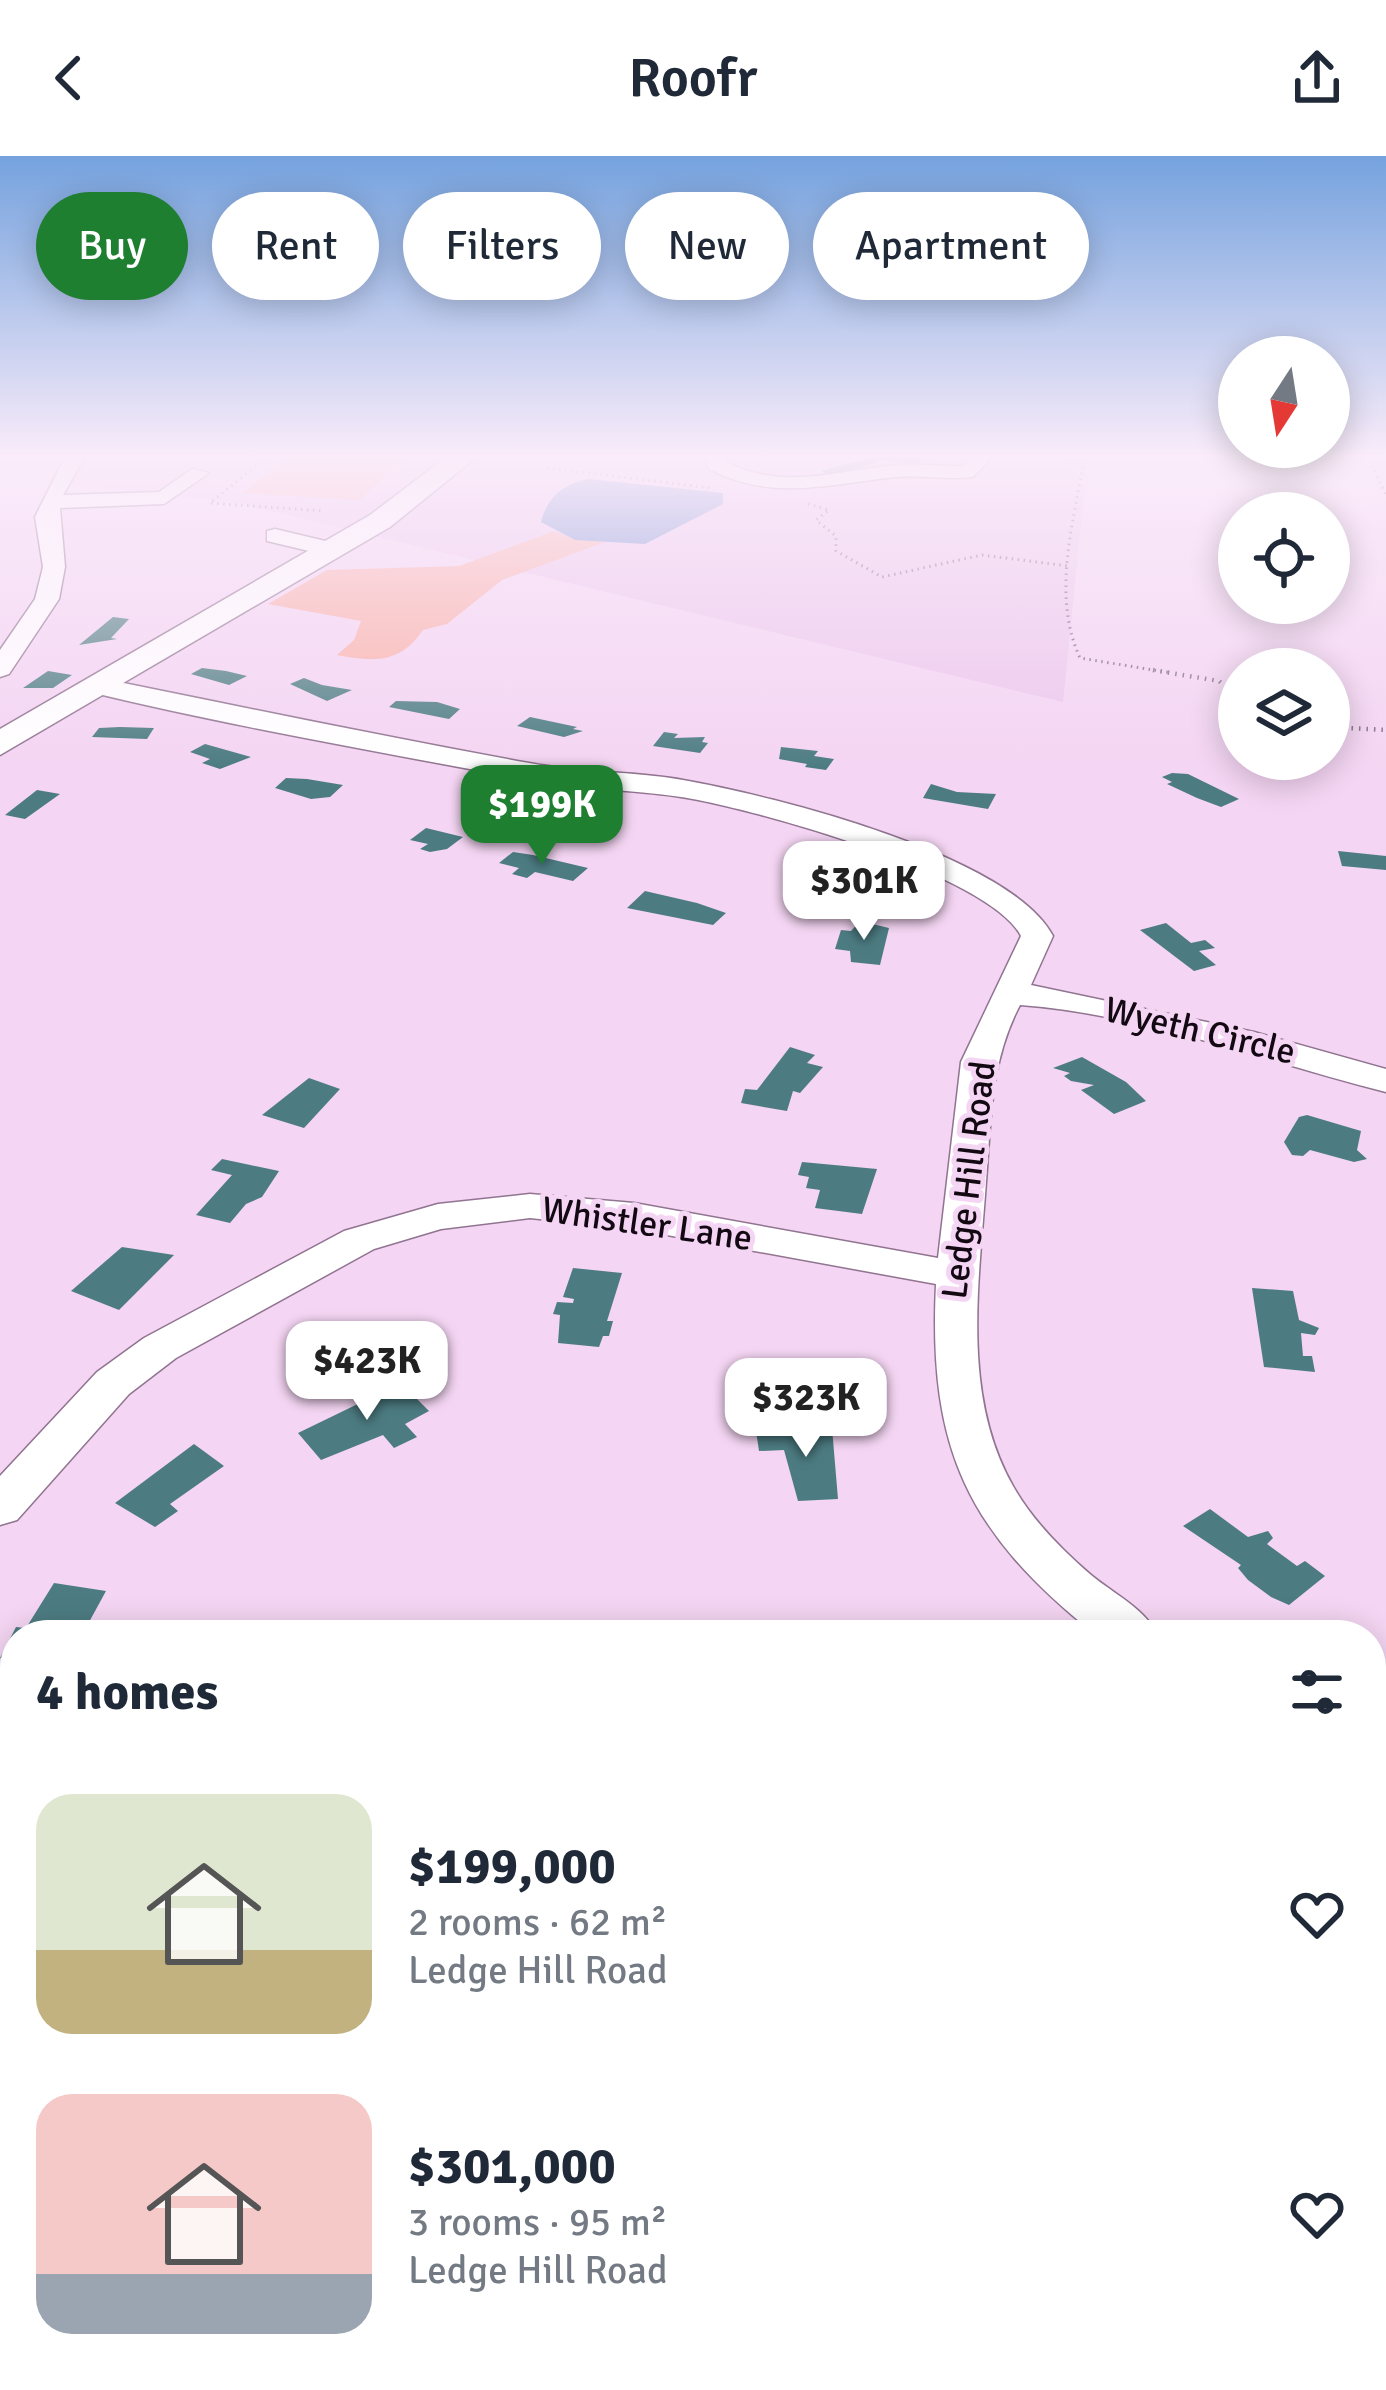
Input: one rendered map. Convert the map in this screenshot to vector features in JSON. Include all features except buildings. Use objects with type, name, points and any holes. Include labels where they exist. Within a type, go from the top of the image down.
[{"type":"main road","points":[[0,744],[313,559]]},
{"type":"street","points":[[0,669],[47,599],[53,559]]},
{"type":"street","name":"Ledge Hill Road","points":[[99,686],[535,773],[680,788],[799,816],[958,874],[1027,917],[1037,936],[986,1040],[971,1090],[952,1322],[973,1463],[1009,1526],[1111,1620]]},
{"type":"street","name":"Wyeth Circle","points":[[1011,994],[1054,997],[1254,1043],[1386,1081]]},
{"type":"street","name":"Whistler Lane","points":[[0,1508],[113,1383],[160,1348],[359,1240],[438,1216],[530,1206],[634,1216],[958,1276]]},
{"type":"path","points":[[851,559],[886,579],[913,578],[953,559]]},
{"type":"path","points":[[974,559],[1069,566]]},
{"type":"path","points":[[1070,559],[1069,642],[1080,658],[1218,681]]},
{"type":"path","points":[[1350,728],[1386,730]]},
{"type":"shaded area","points":[[471,559],[1077,559],[1063,702]]},
{"type":"shaded area","points":[[477,559],[558,559],[502,580],[447,624],[423,630],[405,649],[385,658],[337,655],[354,640],[361,621],[268,604],[327,570],[459,566]]}]
